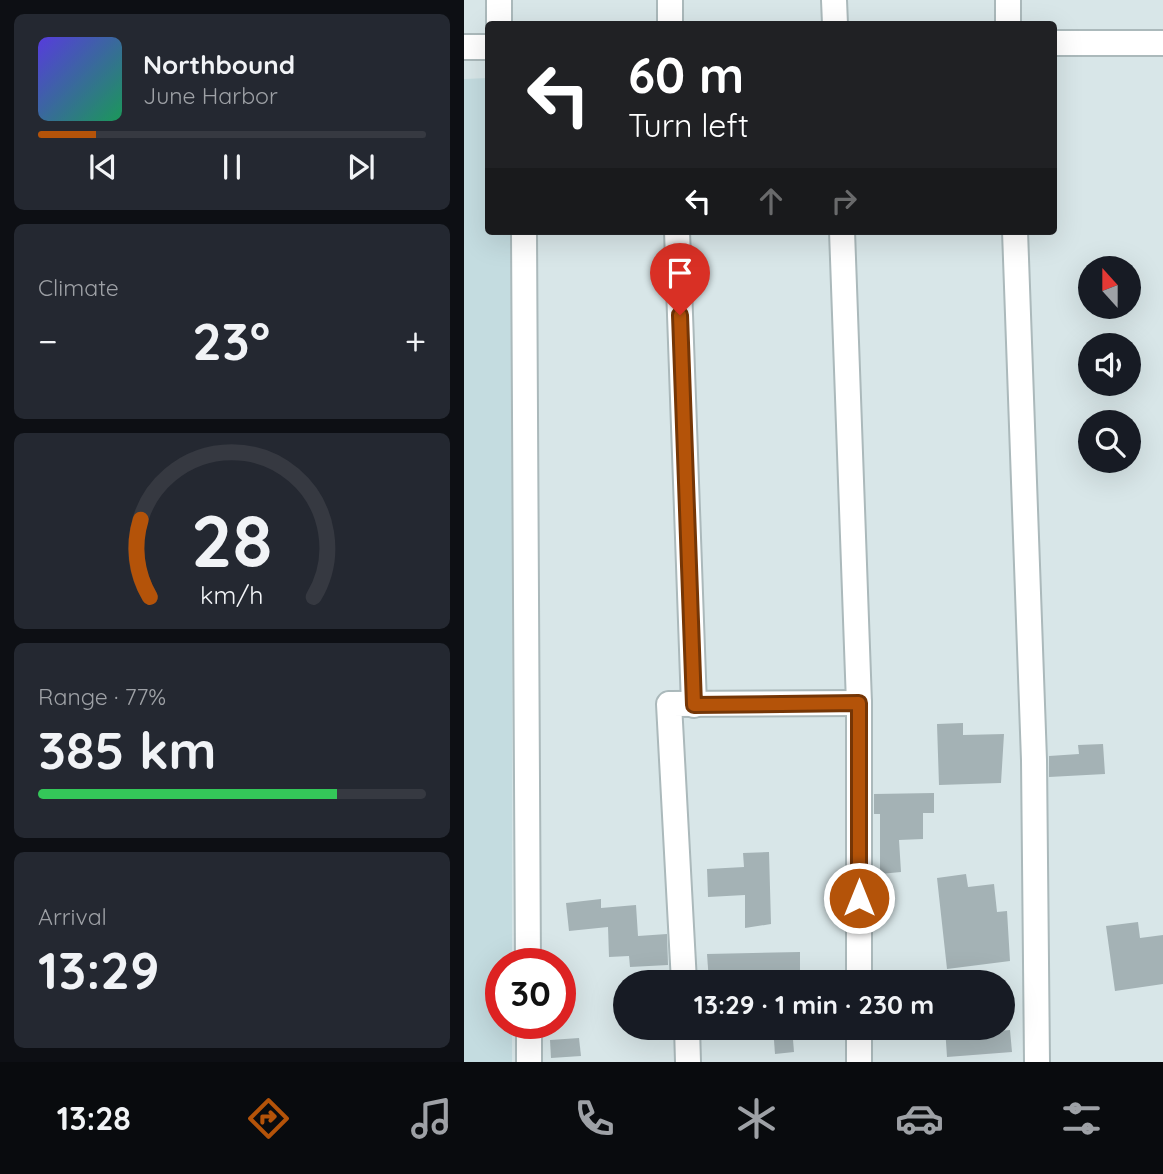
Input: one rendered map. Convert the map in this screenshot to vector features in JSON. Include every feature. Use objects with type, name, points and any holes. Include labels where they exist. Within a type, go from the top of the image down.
[{"type":"street","points":[[499,0],[499,21]]},
{"type":"street","points":[[670,0],[670,21]]},
{"type":"street","points":[[834,0],[835,21]]},
{"type":"street","points":[[1008,0],[1008,21]]},
{"type":"street","points":[[1057,43],[1163,43]]},
{"type":"street","points":[[464,47],[485,47]]},
{"type":"street","points":[[524,235],[528,948]]},
{"type":"street","points":[[677,235],[694,705]]},
{"type":"street","points":[[842,235],[859,703],[859,970]]},
{"type":"street","points":[[1015,235],[1034,760],[1037,1062]]},
{"type":"street","points":[[683,970],[669,704],[859,703]]},
{"type":"street","points":[[529,1039],[529,1062]]},
{"type":"street","points":[[688,1040],[689,1062]]},
{"type":"street","points":[[859,1040],[859,1062]]},
{"type":"shaded area","points":[[485,78],[485,235],[513,235],[512,948],[485,948],[485,1039],[512,1039],[512,1062],[464,1062],[464,79]]},
{"type":"building","points":[[963,723],[963,735],[1004,734],[1001,783],[939,785],[937,724]]},
{"type":"building","points":[[1103,744],[1105,774],[1049,777],[1049,756],[1079,754],[1078,745]]},
{"type":"building","points":[[934,793],[934,813],[923,813],[923,839],[899,840],[901,872],[880,874],[880,814],[874,814],[874,794]]},
{"type":"building","points":[[769,852],[771,924],[745,928],[745,895],[708,897],[707,869],[744,867],[743,853]]},
{"type":"building","points":[[966,874],[968,887],[994,884],[997,912],[1007,911],[1010,961],[947,969],[937,878]]},
{"type":"building","points":[[601,899],[601,908],[636,905],[638,936],[667,934],[668,965],[630,967],[629,956],[609,957],[608,927],[569,931],[566,903]]},
{"type":"building","points":[[1138,922],[1140,938],[1163,935],[1163,984],[1115,991],[1106,926]]},
{"type":"building","points":[[800,952],[800,970],[708,970],[707,954]]},
{"type":"building","points":[[579,1038],[581,1056],[551,1058],[550,1040]]},
{"type":"building","points":[[774,1040],[793,1040],[794,1052],[775,1054]]},
{"type":"building","points":[[946,1040],[1011,1040],[1012,1052],[947,1057]]},
{"type":"route","points":[[680,315],[694,705],[859,703],[859,898]]}]
